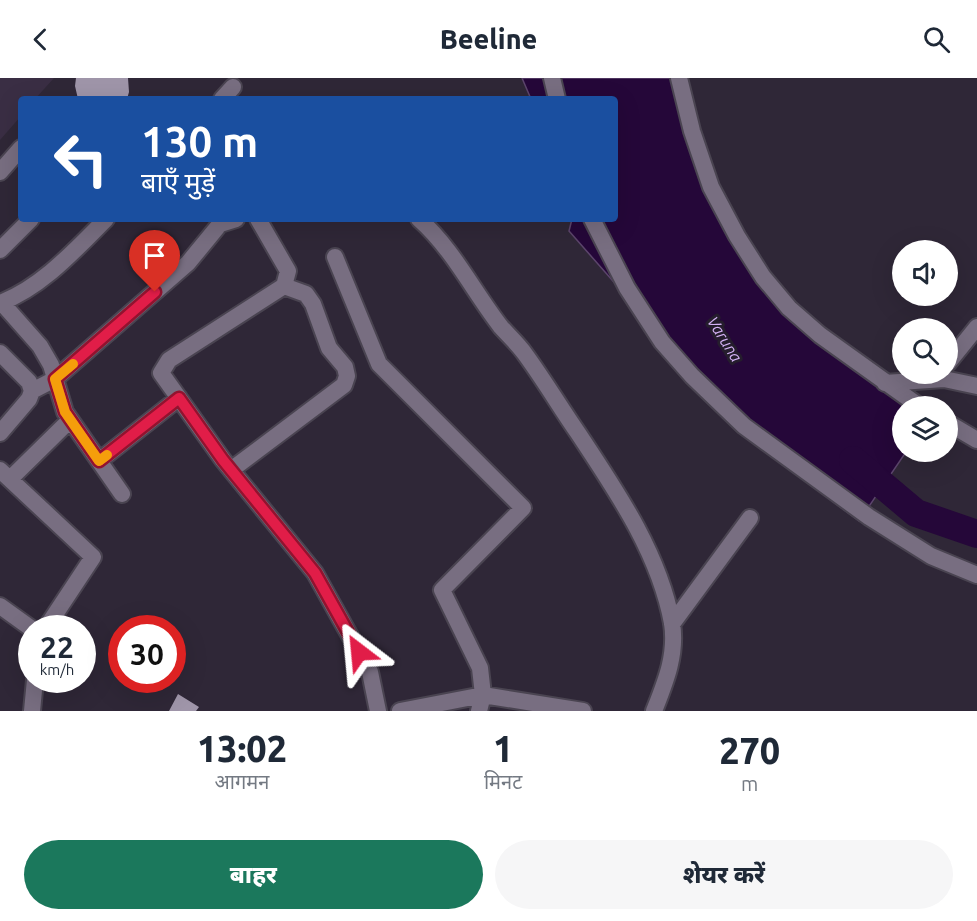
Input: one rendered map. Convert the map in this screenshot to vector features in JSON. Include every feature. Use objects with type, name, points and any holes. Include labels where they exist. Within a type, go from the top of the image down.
[{"type":"street","points":[[552,78],[556,96]]},
{"type":"street","points":[[679,78],[692,130],[711,187],[736,236],[763,277],[789,308],[819,335],[904,396]]},
{"type":"street","points":[[0,172],[18,151]]},
{"type":"street","points":[[0,250],[28,222]]},
{"type":"street","points":[[103,222],[64,261],[25,291],[1,303],[40,346],[51,365],[65,412],[122,494]]},
{"type":"street","points":[[32,391],[55,379],[188,263],[220,224],[227,222]]},
{"type":"street","points":[[260,222],[288,271],[284,286],[169,360],[161,373],[231,470],[315,573],[370,672],[378,711]]},
{"type":"street","points":[[421,222],[440,239],[501,327],[524,352],[605,473],[650,555],[659,577],[672,624],[674,644],[671,661],[654,711]]},
{"type":"street","points":[[594,222],[627,288],[663,342],[692,376],[744,426],[869,517],[931,556],[977,575]]},
{"type":"street","points":[[335,257],[379,364],[523,508],[442,590],[480,668],[481,703]]},
{"type":"street","points":[[231,470],[344,385],[347,376],[345,367],[329,348],[313,304],[306,294],[284,286]]},
{"type":"street","points":[[958,351],[977,327]]},
{"type":"street","points":[[0,353],[29,382],[32,391],[29,399],[0,433]]},
{"type":"street","points":[[885,383],[892,382]]},
{"type":"street","points":[[958,382],[977,386]]},
{"type":"street","points":[[99,461],[179,398]]},
{"type":"street","points":[[55,615],[93,557],[5,474],[70,420]]},
{"type":"street","points":[[958,429],[977,440]]},
{"type":"street","points":[[672,624],[750,518]]},
{"type":"street","points":[[0,606],[18,619]]},
{"type":"street","points":[[32,711],[34,693]]},
{"type":"street","points":[[400,711],[481,703],[583,711]]},
{"type":"shaded area","points":[[0,78],[54,78],[38,96],[18,96],[18,119],[0,140]]},
{"type":"water","points":[[522,78],[679,78],[697,162],[791,320],[895,396],[892,396],[892,462],[899,462],[859,521],[757,445],[569,231],[571,222],[618,222],[618,96],[530,96]]},
{"type":"building","points":[[76,78],[128,78],[129,92],[128,96],[77,96]]},
{"type":"building","points":[[178,694],[199,707],[196,711],[169,711]]},
{"type":"waterway","name":"Varuna","points":[[853,460],[916,513],[977,534]]},
{"type":"slow traffic","points":[[73,364],[55,379],[65,412],[99,461],[107,455]]},
{"type":"route","points":[[155,292],[55,379],[65,412],[99,461],[179,398],[223,460],[315,573],[359,652]]}]
